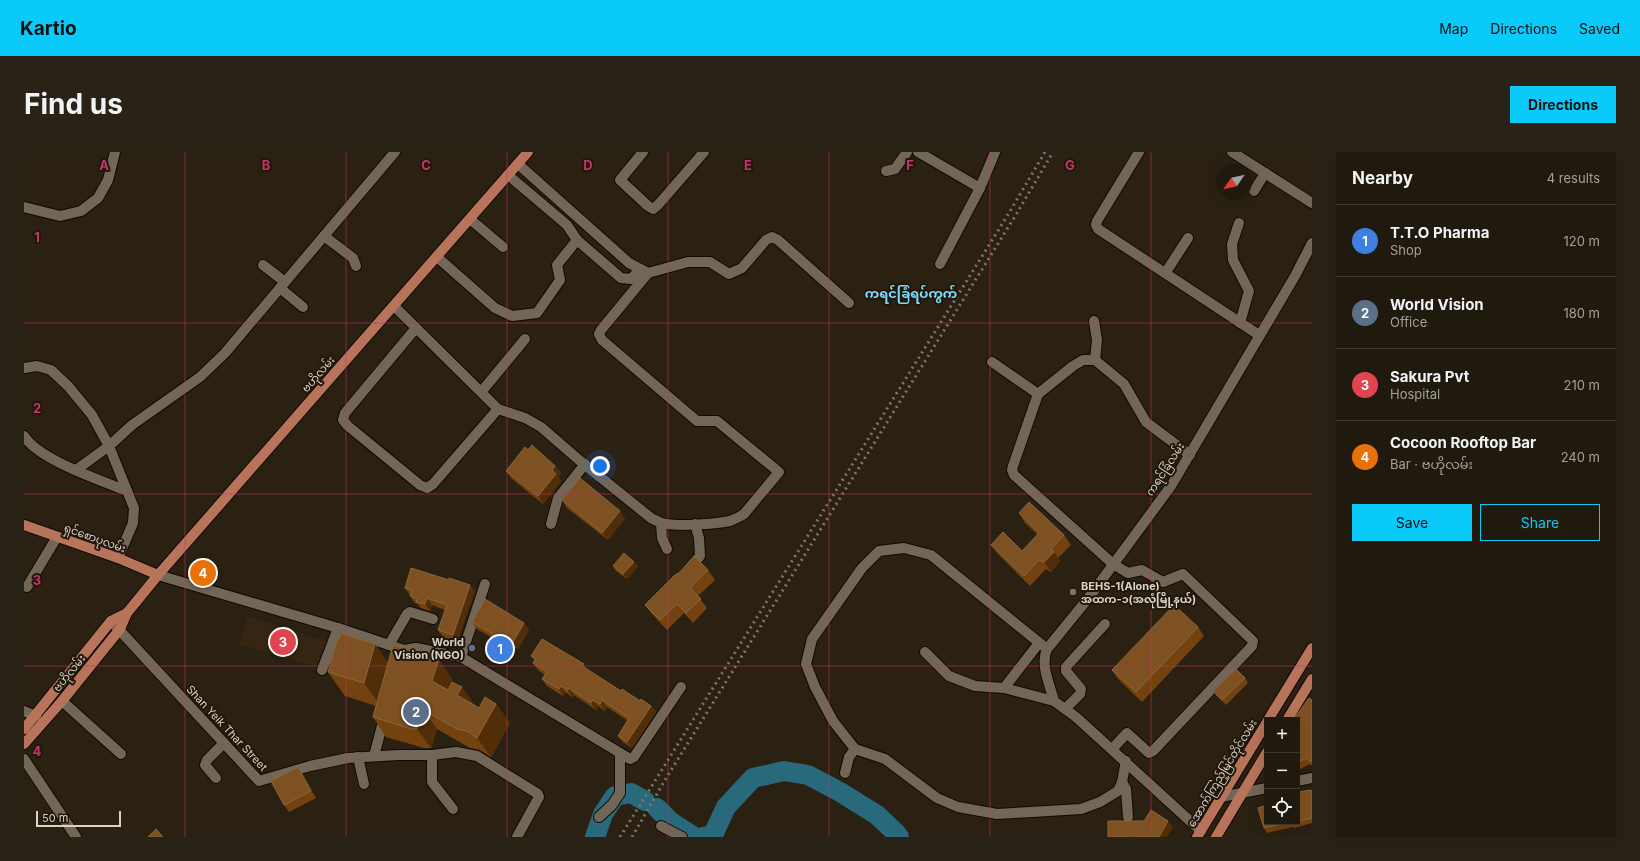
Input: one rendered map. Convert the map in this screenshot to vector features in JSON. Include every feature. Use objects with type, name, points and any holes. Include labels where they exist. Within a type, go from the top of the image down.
[{"type":"main road","name":"ဗဟိုလမ်း","points":[[24,744],[62,701],[120,629],[127,613],[158,575],[528,152]]},
{"type":"main road","name":"ရှင်စောပုလမ်း","points":[[24,525],[118,558],[158,575]]},
{"type":"main road","name":"ဗဟိုလမ်း","points":[[24,729],[111,621],[127,613]]},
{"type":"main road","name":"အောက်ကြည့်မြင်တိုင်လမ်း","points":[[1270,717],[1312,648]]},
{"type":"main road","points":[[1289,717],[1312,679]]},
{"type":"main road","name":"အောက်ကြည့်မြင်တိုင်လမ်း","points":[[1199,834],[1264,727]]},
{"type":"main road","points":[[1216,837],[1266,753]]},
{"type":"street","points":[[24,207],[60,216],[81,211],[98,198],[108,180],[115,152]]},
{"type":"street","points":[[76,470],[110,446],[132,425],[200,376],[225,353],[395,152]]},
{"type":"street","points":[[643,152],[620,180],[648,206],[653,208],[658,205],[704,152]]},
{"type":"street","points":[[886,171],[895,170],[907,152]]},
{"type":"street","points":[[918,152],[980,188]]},
{"type":"street","points":[[940,264],[980,188],[995,152]]},
{"type":"street","points":[[1139,152],[1097,221],[1096,225],[1098,229],[1166,272],[1259,335]]},
{"type":"street","points":[[1232,152],[1312,202]]},
{"type":"street","points":[[518,164],[629,263],[644,271]]},
{"type":"street","points":[[1254,191],[1265,173]]},
{"type":"street","points":[[508,175],[567,225],[576,240],[620,278],[631,278],[644,271],[688,262],[710,262],[729,274],[742,268],[766,240],[772,237],[778,240],[849,303]]},
{"type":"street","points":[[470,219],[503,248]]},
{"type":"street","points":[[1239,223],[1232,244],[1233,260],[1249,291],[1240,322]]},
{"type":"street","points":[[324,236],[353,258],[356,266]]},
{"type":"street","points":[[1166,272],[1188,238]]},
{"type":"street","points":[[437,257],[495,308],[512,316],[524,315],[537,313],[560,280],[557,265],[576,240]]},
{"type":"street","name":"ကရင်ခြံလမ်း","points":[[1004,688],[1085,602],[1171,486],[1295,276],[1312,243]]},
{"type":"street","points":[[263,265],[303,307]]},
{"type":"street","points":[[394,306],[482,391],[498,409],[525,418],[541,427],[651,518],[661,523],[672,525],[730,521],[744,514],[779,472],[717,421],[697,421],[602,340],[599,334],[644,271]]},
{"type":"street","points":[[1094,321],[1097,340],[1095,360]]},
{"type":"street","points":[[416,328],[345,413],[343,420],[348,426],[420,485],[427,488],[433,484],[498,409]]},
{"type":"street","points":[[482,391],[525,339]]},
{"type":"street","points":[[1112,749],[1127,733],[1149,753],[1153,751],[1252,646],[1253,641],[1183,574],[1163,582],[1142,570],[1128,573],[1113,564],[1014,475],[1012,470],[1038,394],[1072,366],[1084,360],[1095,360],[1124,384],[1146,422],[1190,455]]},
{"type":"street","points":[[992,362],[1038,394]]},
{"type":"street","points":[[24,368],[37,366],[51,370],[68,386],[92,415],[110,446],[134,508],[133,524],[118,558]]},
{"type":"street","points":[[24,436],[26,440],[46,456],[127,491]]},
{"type":"street","points":[[551,524],[558,498],[585,464]]},
{"type":"street","points":[[661,523],[662,538],[667,549]]},
{"type":"street","points":[[681,578],[700,556],[699,538],[696,524]]},
{"type":"street","points":[[27,587],[57,537]]},
{"type":"street","points":[[1054,701],[1046,673],[1043,646],[931,555],[904,548],[879,551],[862,568],[812,639],[806,664],[815,688],[833,721],[855,748],[885,759],[937,798],[958,807],[996,814],[1080,809],[1100,802],[1118,791],[1122,782],[1126,761]]},
{"type":"street","points":[[158,575],[338,628],[402,653],[416,648],[461,657],[630,759],[634,757],[681,687]]},
{"type":"street","points":[[461,657],[485,584]]},
{"type":"street","points":[[382,646],[410,612],[433,619]]},
{"type":"street","name":"Shan Yeik Thar Street","points":[[111,621],[259,781],[310,766],[358,757],[432,755],[456,752],[477,756],[535,792],[539,797],[517,837]]},
{"type":"street","points":[[1065,709],[1080,694],[1081,689],[1066,671],[1066,667],[1105,624]]},
{"type":"street","points":[[322,670],[333,652],[338,628]]},
{"type":"street","points":[[925,652],[949,676],[975,686],[1004,688],[1054,701],[1076,717],[1126,761],[1199,834]]},
{"type":"street","points":[[62,701],[121,754]]},
{"type":"street","points":[[374,756],[386,710]]},
{"type":"street","points":[[24,711],[36,716]]},
{"type":"street","points":[[216,778],[205,765],[207,760],[224,743]]},
{"type":"street","points":[[845,773],[849,757],[855,748]]},
{"type":"street","points":[[599,817],[612,805],[620,794],[620,754]]},
{"type":"street","points":[[432,755],[432,782],[453,809]]},
{"type":"street","points":[[358,757],[364,784]]},
{"type":"street","points":[[24,759],[76,837]]},
{"type":"street","points":[[1300,780],[1312,778]]},
{"type":"street","points":[[1122,782],[1126,789],[1128,817]]},
{"type":"street","points":[[1221,797],[1264,789]]},
{"type":"street","points":[[661,826],[682,837]]},
{"type":"shaded area","points":[[248,616],[326,641],[318,668],[239,644]]},
{"type":"building","points":[[532,445],[555,466],[552,470],[556,474],[538,496],[506,471],[525,447],[528,450]]},
{"type":"building","points":[[580,478],[620,511],[602,533],[562,500]]},
{"type":"building","points":[[1029,502],[1064,535],[1051,549],[1054,552],[1044,562],[1039,560],[1024,576],[991,545],[1003,532],[1022,551],[1039,533],[1019,513]]},
{"type":"building","points":[[624,553],[634,562],[623,574],[613,566]]},
{"type":"building","points":[[694,556],[708,570],[690,588],[701,599],[686,613],[677,604],[660,620],[645,605],[675,575],[679,573]]},
{"type":"building","points":[[411,568],[470,585],[453,635],[438,630],[447,605],[427,598],[425,604],[416,602],[417,599],[410,596],[412,590],[405,588]]},
{"type":"building","points":[[485,599],[524,623],[513,642],[504,636],[496,651],[486,645],[493,634],[472,622]]},
{"type":"building","points":[[1174,605],[1198,627],[1136,692],[1112,670]]},
{"type":"building","points":[[340,633],[375,644],[364,683],[328,672]]},
{"type":"building","points":[[542,639],[584,664],[582,666],[621,691],[622,689],[640,701],[641,699],[651,706],[627,742],[618,736],[629,718],[602,700],[600,704],[593,700],[591,703],[569,688],[568,690],[561,686],[559,689],[542,679],[547,672],[533,663],[536,659],[531,656]]},
{"type":"building","points":[[393,645],[439,659],[432,681],[448,690],[452,682],[462,687],[457,695],[479,708],[485,697],[496,704],[477,738],[467,731],[457,729],[423,710],[417,729],[411,729],[373,717]]},
{"type":"building","points":[[1236,669],[1245,678],[1222,700],[1213,691]]},
{"type":"building","points":[[1309,698],[1312,700],[1311,762],[1306,758],[1300,761],[1300,717],[1295,717]]},
{"type":"building","points":[[298,767],[311,791],[284,805],[271,781]]},
{"type":"building","points":[[1312,791],[1312,818],[1300,821],[1300,792]]},
{"type":"building","points":[[1264,806],[1264,825],[1276,825],[1264,828],[1258,808]]},
{"type":"building","points":[[1151,810],[1168,821],[1159,837],[1135,837],[1132,835],[1132,837],[1108,837],[1108,821],[1144,821]]},
{"type":"building","points":[[156,829],[163,837],[148,837]]},
{"type":"waterway","points":[[703,837],[713,835],[726,807],[753,778],[784,771],[808,775],[840,792],[877,815],[899,837]]},
{"type":"waterway","points":[[595,837],[603,814],[615,796],[631,793],[645,801]]},
{"type":"waterway","points":[[657,808],[671,822],[694,837]]},
{"type":"railway","points":[[620,837],[1009,213],[1045,152]]},
{"type":"railway","points":[[632,837],[665,780],[1017,213],[1053,152]]},
{"type":"place","name":"Cocoon Rooftop Bar","points":[[203,573]]},
{"type":"place","name":"BEHS-1(Alone) အထက-၁(အလုံမြို့နယ်)","points":[[1073,592]]},
{"type":"place","name":"Sakura Pvt","points":[[283,642]]},
{"type":"place","name":"World Vision (NGO)","points":[[472,648]]},
{"type":"place","name":"T.T.O Pharma","points":[[500,649]]},
{"type":"place","name":"World Vision","points":[[416,712]]},
{"type":"district","name":"ကရင်ခြံရပ်ကွက်","points":[[911,293]]}]
